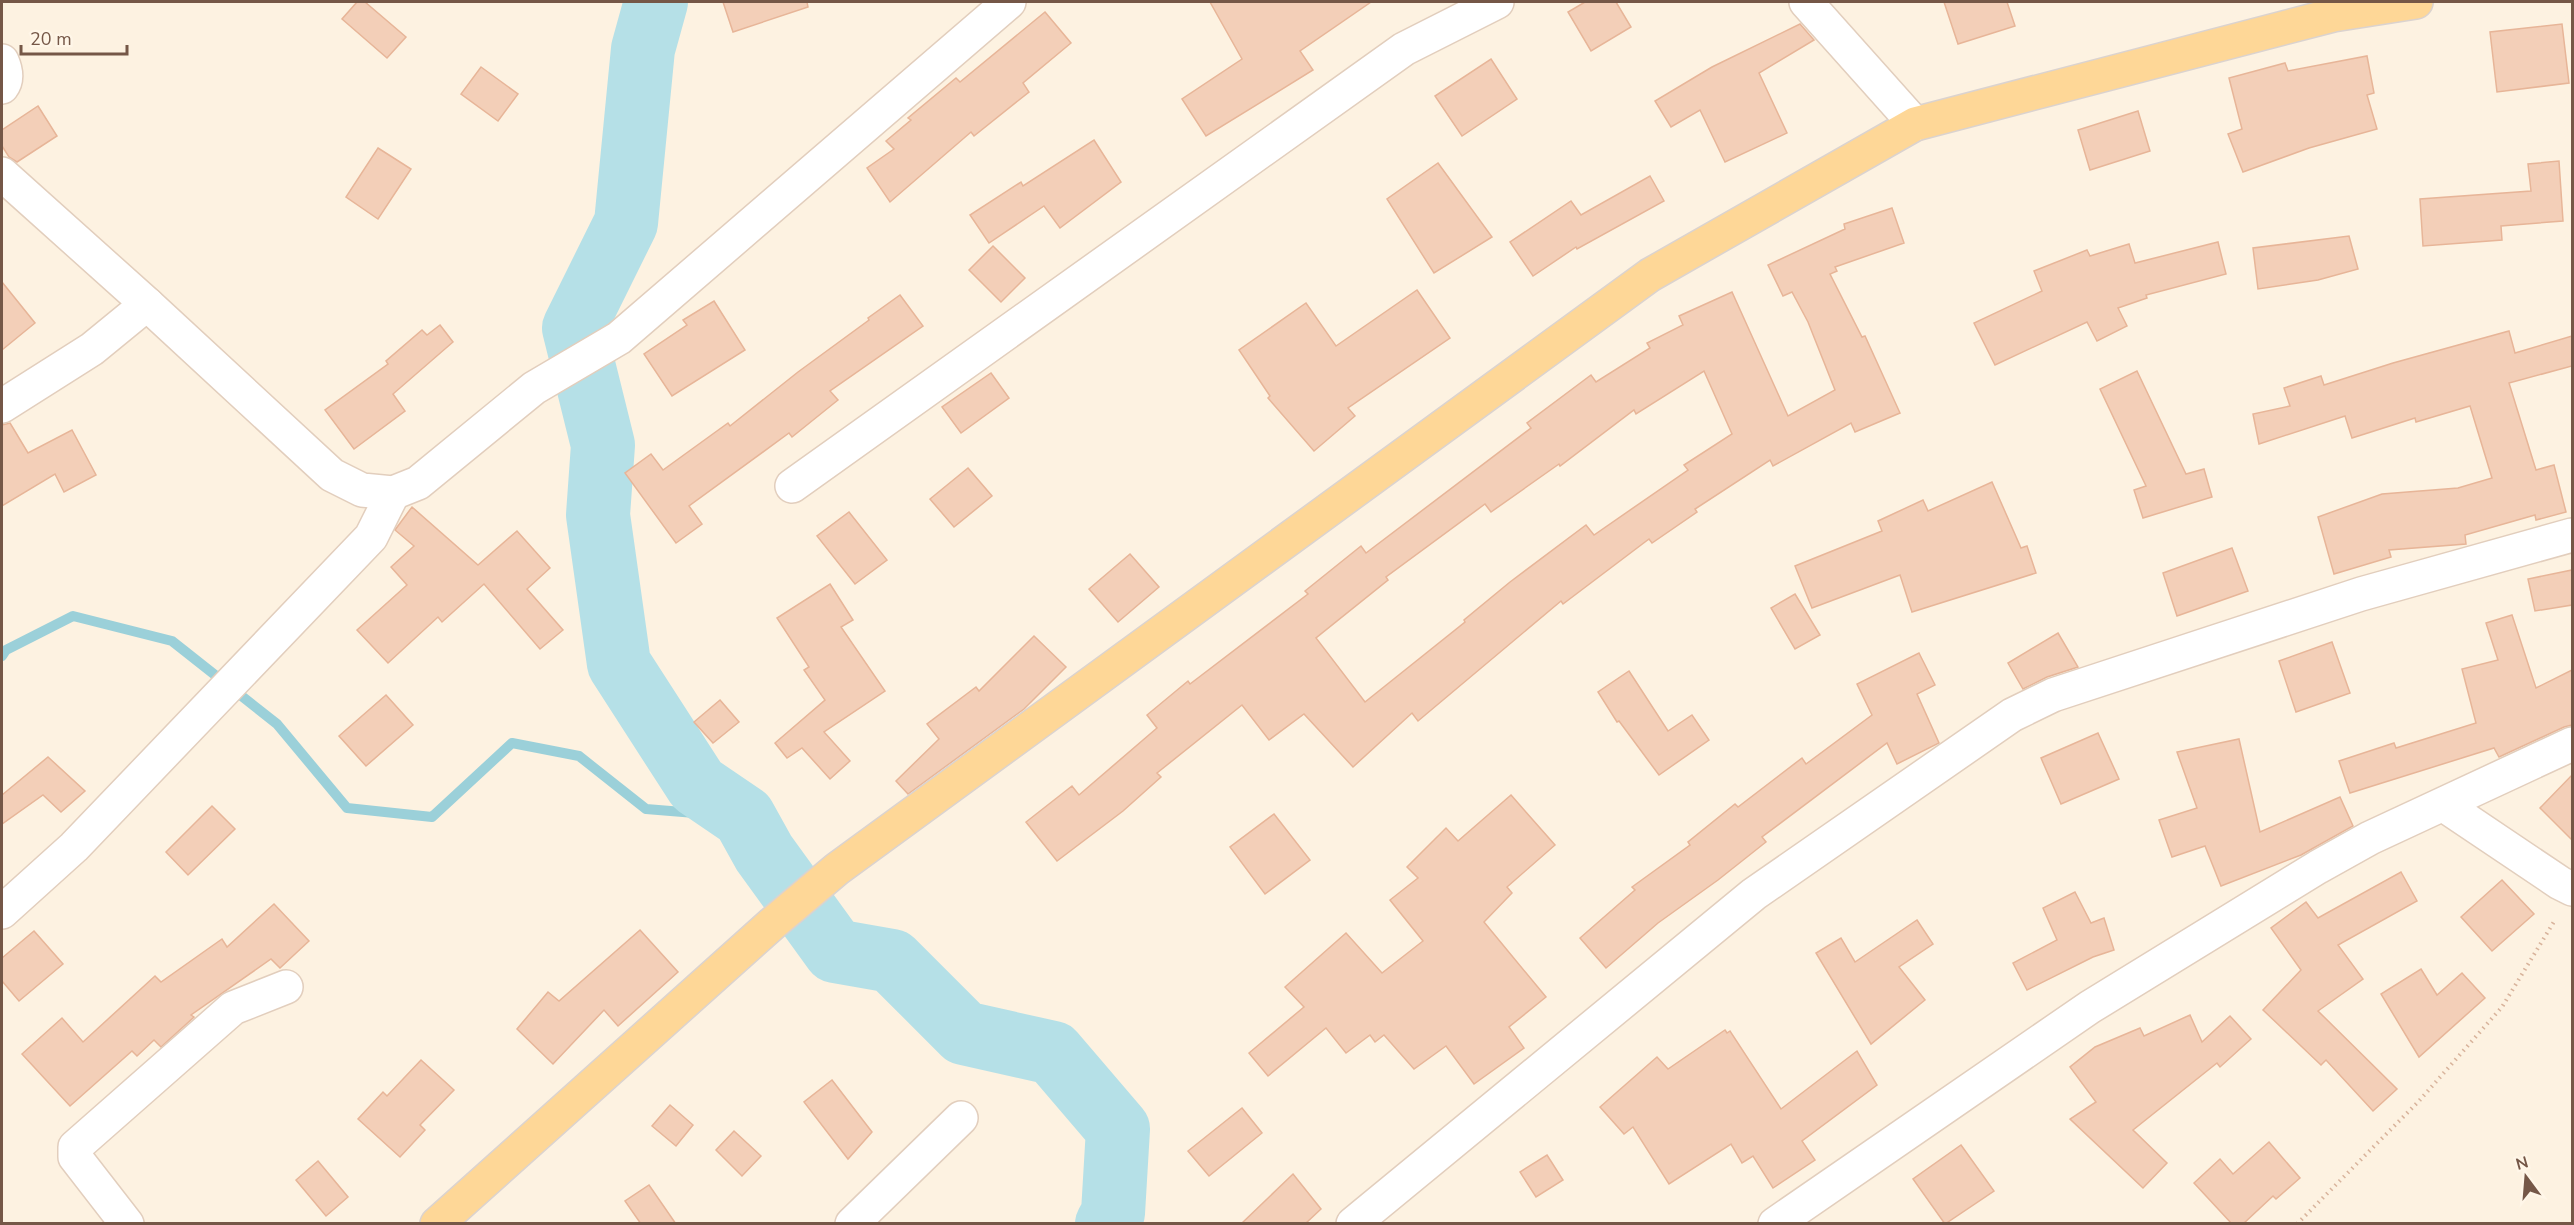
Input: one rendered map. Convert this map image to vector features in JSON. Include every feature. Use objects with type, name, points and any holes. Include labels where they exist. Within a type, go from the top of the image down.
[{"type":"main road","points":[[437,1224],[773,923],[837,869],[1650,275],[1916,124],[2334,15],[2416,2]]},
{"type":"street","points":[[2,174],[332,475],[362,490],[393,492],[418,483],[534,388],[619,338],[1009,2]]},
{"type":"street","points":[[792,486],[1404,49],[1497,2]]},
{"type":"street","points":[[1806,2],[1916,124]]},
{"type":"street","points":[[2,62],[6,70],[2,87]]},
{"type":"street","points":[[2,406],[92,349],[147,304]]},
{"type":"street","points":[[2,912],[74,848],[371,537],[393,492]]},
{"type":"street","points":[[1353,1224],[1754,894],[2012,715],[2053,695],[2361,594],[2572,534]]},
{"type":"street","points":[[1775,1224],[2090,1007],[2318,867],[2370,838],[2572,744]]},
{"type":"street","points":[[2444,805],[2560,883],[2567,900]]},
{"type":"street","points":[[127,1224],[75,1157],[75,1147],[233,1008],[286,987]]},
{"type":"street","points":[[852,1224],[961,1118]]},
{"type":"path","points":[[2297,1224],[2419,1101],[2502,1007],[2567,900]]},
{"type":"building","points":[[357,2],[365,2],[406,37],[387,58],[342,19]]},
{"type":"building","points":[[723,2],[807,2],[808,7],[733,32]]},
{"type":"building","points":[[1210,2],[1371,2],[1300,51],[1313,70],[1206,136],[1182,99],[1242,59]]},
{"type":"building","points":[[1585,2],[1616,2],[1631,27],[1591,51],[1568,12]]},
{"type":"building","points":[[1944,2],[2007,2],[2015,26],[1958,44]]},
{"type":"building","points":[[1045,12],[1071,43],[1023,83],[1029,92],[974,136],[971,132],[890,202],[867,168],[894,149],[886,141],[911,120],[908,118],[956,78],[960,82]]},
{"type":"building","points":[[1800,24],[1814,40],[1759,73],[1787,133],[1725,162],[1700,110],[1671,127],[1655,101],[1712,67]]},
{"type":"building","points":[[2562,24],[2569,83],[2497,92],[2490,32]]},
{"type":"building","points":[[2367,56],[2374,93],[2367,95],[2377,129],[2309,148],[2243,172],[2228,134],[2242,129],[2229,78],[2285,63],[2288,71]]},
{"type":"building","points":[[1491,59],[1517,99],[1462,136],[1435,96]]},
{"type":"building","points":[[481,67],[518,94],[498,121],[461,94]]},
{"type":"building","points":[[38,106],[57,136],[17,162],[9,157],[2,146],[2,130]]},
{"type":"building","points":[[2138,111],[2150,151],[2090,170],[2078,130]]},
{"type":"building","points":[[1094,140],[1121,182],[1060,228],[1044,206],[989,243],[970,215],[1021,182],[1023,186]]},
{"type":"building","points":[[378,148],[411,169],[378,219],[346,197]]},
{"type":"building","points":[[2559,161],[2563,221],[2501,226],[2502,240],[2423,246],[2420,199],[2531,191],[2528,164]]},
{"type":"building","points":[[1438,163],[1492,237],[1434,273],[1387,199]]},
{"type":"building","points":[[1650,176],[1664,201],[1577,249],[1576,247],[1533,276],[1510,242],[1571,201],[1581,215]]},
{"type":"building","points":[[1892,208],[1904,243],[1835,267],[1837,271],[1830,274],[1862,337],[1865,336],[1900,413],[1855,432],[1851,423],[1773,466],[1770,460],[1695,509],[1697,512],[1652,543],[1649,539],[1563,604],[1561,601],[1418,721],[1412,713],[1353,767],[1304,714],[1269,740],[1242,705],[1157,773],[1161,777],[1123,811],[1057,861],[1026,822],[1072,786],[1079,795],[1157,728],[1147,715],[1188,681],[1190,684],[1308,594],[1305,591],[1361,546],[1366,553],[1531,428],[1527,423],[1591,375],[1596,382],[1650,348],[1647,343],[1683,325],[1679,316],[1732,292],[1788,416],[1835,390],[1808,322],[1792,292],[1783,296],[1768,265],[1845,229],[1844,224]],"holes":[[[1704,371],[1732,434],[1684,465],[1688,470],[1594,535],[1586,525],[1510,582],[1464,620],[1465,622],[1365,702],[1316,638],[1388,580],[1386,577],[1485,504],[1491,512],[1559,464],[1560,466],[1634,410],[1636,414]]]},
{"type":"building","points":[[2349,236],[2358,269],[2318,280],[2258,289],[2253,248]]},
{"type":"building","points":[[2218,242],[2226,274],[2146,295],[2147,298],[2118,308],[2127,326],[2097,341],[2087,322],[1995,365],[1974,323],[2042,291],[2034,271],[2087,250],[2090,256],[2129,244],[2135,263]]},
{"type":"building","points":[[993,246],[1025,278],[1001,302],[969,270]]},
{"type":"building","points":[[2,282],[35,323],[2,350]]},
{"type":"building","points":[[1417,290],[1450,338],[1348,408],[1355,416],[1314,451],[1268,398],[1270,396],[1239,350],[1306,303],[1336,346]]},
{"type":"building","points":[[900,295],[923,326],[830,391],[838,400],[792,437],[789,433],[689,506],[702,524],[676,543],[625,473],[651,454],[663,470],[728,423],[730,426]]},
{"type":"building","points":[[714,301],[745,350],[672,396],[644,354],[687,325],[683,320]]},
{"type":"building","points":[[440,325],[453,342],[393,394],[405,411],[354,449],[325,410],[388,364],[386,361],[422,330],[427,335]]},
{"type":"building","points":[[2509,331],[2515,353],[2572,336],[2572,366],[2509,383],[2536,470],[2554,465],[2566,512],[2536,520],[2535,515],[2465,535],[2466,544],[2389,550],[2391,557],[2334,574],[2318,517],[2382,494],[2458,488],[2492,478],[2470,406],[2416,422],[2415,418],[2352,438],[2345,416],[2259,444],[2253,414],[2290,406],[2284,388],[2321,376],[2324,385]]},
{"type":"building","points":[[2137,371],[2186,474],[2204,469],[2212,497],[2143,518],[2134,490],[2146,486],[2100,389]]},
{"type":"building","points":[[991,373],[1009,398],[961,433],[942,407]]},
{"type":"building","points":[[10,423],[28,453],[72,430],[96,475],[64,492],[55,474],[2,506],[2,425]]},
{"type":"building","points":[[968,468],[992,496],[954,527],[930,499]]},
{"type":"building","points":[[1992,482],[2021,548],[2027,546],[2036,573],[1912,612],[1900,575],[1812,608],[1795,566],[1882,531],[1878,521],[1923,500],[1928,511]]},
{"type":"building","points":[[412,507],[478,565],[517,531],[550,568],[527,589],[563,630],[540,649],[484,584],[442,622],[438,617],[388,663],[357,630],[407,585],[391,567],[414,546],[395,530]]},
{"type":"building","points":[[849,512],[887,560],[855,584],[817,536]]},
{"type":"building","points":[[2232,548],[2248,591],[2177,616],[2163,573]]},
{"type":"building","points":[[1130,554],[1159,587],[1118,622],[1089,589]]},
{"type":"building","points":[[2572,570],[2572,605],[2535,611],[2528,579]]},
{"type":"building","points":[[830,584],[853,620],[841,627],[885,691],[824,732],[850,761],[830,779],[802,748],[787,758],[775,743],[825,700],[804,670],[809,667],[777,618]]},
{"type":"building","points":[[1795,594],[1820,635],[1795,649],[1771,608]]},
{"type":"building","points":[[2512,615],[2536,688],[2572,670],[2572,725],[2499,757],[2494,748],[2350,793],[2339,761],[2394,743],[2396,748],[2476,723],[2462,669],[2498,660],[2486,623]]},
{"type":"building","points":[[2058,633],[2078,667],[2047,677],[2023,689],[2008,663]]},
{"type":"building","points":[[1034,636],[1066,667],[1024,709],[908,794],[896,781],[939,739],[927,724],[976,687],[979,691]]},
{"type":"building","points":[[2332,642],[2350,693],[2296,712],[2279,661]]},
{"type":"building","points":[[1919,653],[1935,685],[1917,694],[1939,743],[1897,764],[1887,743],[1762,837],[1766,842],[1658,923],[1606,968],[1580,938],[1635,890],[1632,887],[1690,845],[1688,842],[1735,804],[1738,807],[1802,758],[1806,764],[1872,715],[1857,684]]},
{"type":"building","points":[[1629,671],[1668,731],[1692,715],[1709,740],[1659,775],[1619,721],[1617,722],[1598,692]]},
{"type":"building","points":[[386,695],[413,725],[366,766],[339,736]]},
{"type":"building","points":[[720,700],[739,722],[713,743],[694,722]]},
{"type":"building","points":[[2098,733],[2119,779],[2061,804],[2041,758]]},
{"type":"building","points":[[2239,739],[2260,832],[2340,797],[2353,826],[2301,855],[2221,886],[2205,846],[2172,857],[2159,820],[2197,808],[2177,752]]},
{"type":"building","points":[[48,757],[85,791],[61,812],[43,795],[2,824],[2,795]]},
{"type":"building","points":[[2572,775],[2572,840],[2540,808]]},
{"type":"building","points":[[1511,795],[1555,845],[1507,887],[1512,893],[1484,922],[1546,997],[1509,1027],[1524,1048],[1474,1084],[1446,1046],[1414,1069],[1384,1035],[1375,1042],[1370,1035],[1346,1053],[1326,1028],[1268,1076],[1249,1053],[1304,1007],[1285,987],[1346,933],[1382,973],[1423,941],[1390,900],[1418,878],[1407,867],[1446,828],[1458,841]]},
{"type":"building","points":[[212,806],[235,829],[188,875],[166,852]]},
{"type":"building","points":[[1274,814],[1310,860],[1265,894],[1230,847]]},
{"type":"building","points":[[2401,872],[2417,901],[2338,945],[2363,979],[2318,1011],[2397,1089],[2373,1111],[2326,1060],[2321,1065],[2263,1010],[2301,970],[2271,928],[2306,902],[2318,918]]},
{"type":"building","points":[[2502,880],[2534,914],[2492,951],[2461,917]]},
{"type":"building","points":[[2075,892],[2091,923],[2104,918],[2114,950],[2093,957],[2027,990],[2013,963],[2057,940],[2043,908]]},
{"type":"building","points":[[274,904],[309,941],[280,968],[271,959],[191,1015],[194,1017],[161,1047],[154,1040],[137,1056],[132,1051],[70,1106],[22,1054],[62,1018],[83,1042],[155,976],[161,982],[222,939],[227,947]]},
{"type":"building","points":[[1917,920],[1933,944],[1899,967],[1925,1000],[1871,1044],[1816,953],[1841,938],[1855,962]]},
{"type":"building","points":[[640,930],[678,972],[618,1026],[604,1010],[553,1064],[517,1029],[548,992],[559,1001]]},
{"type":"building","points":[[34,931],[63,964],[19,1001],[2,981],[2,958]]},
{"type":"building","points":[[2421,969],[2437,995],[2462,973],[2485,998],[2419,1057],[2381,994]]},
{"type":"building","points":[[2190,1015],[2202,1042],[2230,1016],[2251,1039],[2220,1067],[2217,1063],[2133,1130],[2167,1163],[2143,1188],[2070,1119],[2096,1102],[2070,1067],[2095,1047],[2140,1028],[2144,1036]]},
{"type":"building","points":[[1725,1030],[1727,1033],[1730,1031],[1781,1109],[1857,1051],[1877,1085],[1802,1141],[1815,1160],[1773,1188],[1753,1156],[1742,1163],[1731,1144],[1669,1184],[1633,1127],[1624,1134],[1600,1107],[1657,1057],[1668,1069]]},
{"type":"building","points":[[421,1060],[454,1090],[420,1125],[425,1130],[400,1157],[358,1119],[383,1092],[387,1096]]},
{"type":"building","points":[[832,1080],[872,1132],[848,1159],[804,1102]]},
{"type":"building","points":[[670,1105],[693,1125],[676,1146],[652,1126]]},
{"type":"building","points":[[1242,1108],[1262,1133],[1209,1176],[1188,1151]]},
{"type":"building","points":[[734,1131],[761,1156],[742,1176],[716,1150]]},
{"type":"building","points":[[2269,1142],[2300,1178],[2276,1199],[2273,1196],[2243,1224],[2232,1224],[2194,1183],[2220,1159],[2233,1174]]},
{"type":"building","points":[[1961,1145],[1994,1191],[1945,1224],[1913,1179]]},
{"type":"building","points":[[1547,1155],[1563,1180],[1536,1197],[1520,1172]]},
{"type":"building","points":[[318,1161],[348,1197],[326,1216],[296,1180]]},
{"type":"building","points":[[1293,1174],[1321,1209],[1305,1224],[1241,1224]]},
{"type":"building","points":[[649,1185],[676,1224],[641,1224],[625,1201]]},
{"type":"waterway","points":[[656,2],[643,49],[626,223],[574,328],[603,445],[598,515],[619,664],[697,785],[744,817],[764,853],[835,951],[892,961],[964,1033],[1053,1053],[1118,1129],[1113,1213],[1107,1224]]},
{"type":"waterway","points":[[2,656],[6,650],[73,616],[172,641],[277,724],[347,808],[432,817],[512,743],[579,756],[646,809],[744,817]]}]
